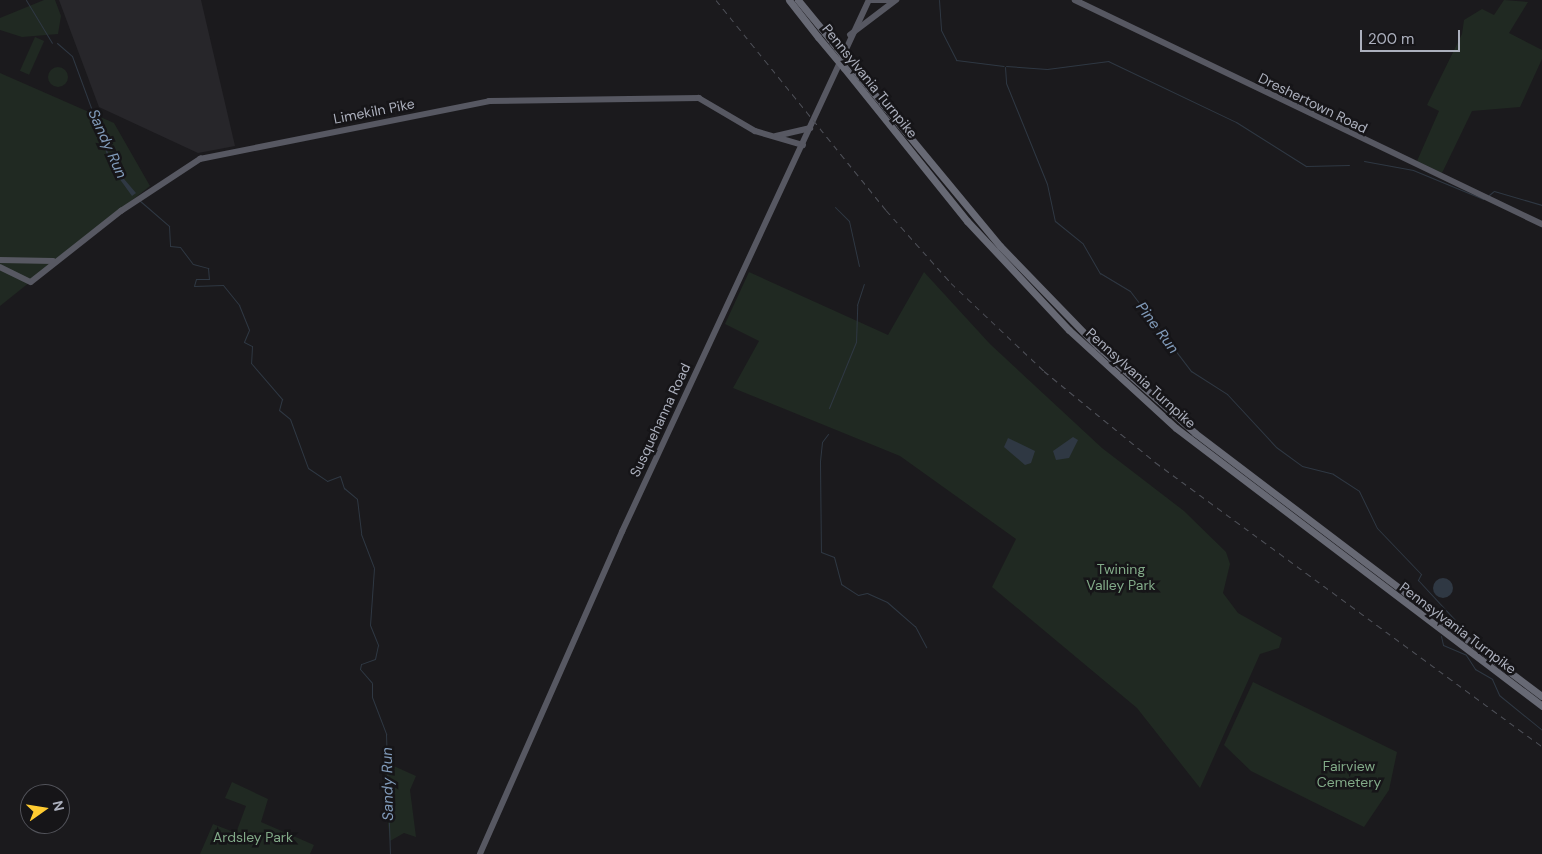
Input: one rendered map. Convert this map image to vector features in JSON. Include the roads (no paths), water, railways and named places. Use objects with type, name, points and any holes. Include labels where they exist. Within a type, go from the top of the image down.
[{"type":"highway","name":"Pennsylvania Turnpike","points":[[789,0],[847,60],[994,239],[1097,346],[1195,433],[1542,696]]},
{"type":"highway","name":"Pennsylvania Turnpike","points":[[798,0],[844,68],[967,221],[1069,330],[1168,422],[1542,706]]},
{"type":"highway","points":[[804,0],[822,35]]},
{"type":"main road","points":[[869,0],[888,0]]},
{"type":"main road","name":"Susquehanna Road","points":[[480,854],[625,524],[812,126],[848,37],[869,0]]},
{"type":"main road","points":[[870,20],[888,0]]},
{"type":"main road","points":[[848,37],[896,0]]},
{"type":"main road","name":"Dreshertown Road","points":[[1075,0],[1542,224]]},
{"type":"main road","name":"Limekiln Pike","points":[[0,267],[31,282],[53,262],[135,201],[200,159],[489,101],[699,98],[755,131],[803,145]]},
{"type":"main road","name":"Limekiln Pike","points":[[776,136],[786,135],[812,126]]},
{"type":"main road","points":[[786,135],[803,145]]},
{"type":"main road","points":[[0,260],[53,262]]},
{"type":"water","points":[[93,113],[113,166],[136,193],[132,196],[111,167]]},
{"type":"water","points":[[1073,437],[1078,440],[1069,458],[1056,460],[1053,451]]},
{"type":"water","points":[[1008,438],[1035,451],[1031,463],[1025,465],[1004,447]]},
{"type":"water","points":[[1439,578],[1447,578],[1453,584],[1453,592],[1447,598],[1439,598],[1433,592],[1433,584]]},
{"type":"waterway","name":"Sandy Run","points":[[26,0],[52,43]]},
{"type":"waterway","name":"Pine Run","points":[[939,0],[941,30],[956,60],[1004,66]]},
{"type":"waterway","name":"Sandy Run","points":[[57,43],[72,56],[93,113]]},
{"type":"waterway","points":[[1006,66],[1047,69],[1108,61],[1236,122],[1306,166],[1349,165]]},
{"type":"waterway","name":"Pine Run","points":[[1005,67],[1006,83],[1047,184],[1055,221],[1083,244],[1100,273],[1130,291],[1191,371],[1227,394],[1276,447],[1302,466],[1333,474],[1359,491],[1377,528],[1421,574],[1418,580],[1455,620]]},
{"type":"waterway","points":[[1364,161],[1413,170],[1483,199]]},
{"type":"waterway","points":[[1489,195],[1494,191],[1542,205]]},
{"type":"waterway","name":"Sandy Run","points":[[139,200],[169,226],[170,246],[180,247],[193,264],[208,268],[209,279],[196,279],[194,286],[223,285],[239,305],[249,330],[244,342],[252,346],[251,363],[282,399],[279,410],[290,419],[308,468],[327,481],[340,476],[344,488],[357,499],[361,534],[374,568],[370,625],[378,645],[375,659],[361,664],[360,669],[372,683],[372,697],[386,734],[390,854]]},
{"type":"waterway","points":[[835,207],[849,221],[859,266]]},
{"type":"waterway","points":[[829,408],[856,342],[857,305],[864,284]]},
{"type":"waterway","points":[[828,434],[822,442],[820,462],[821,552],[834,557],[841,584],[858,595],[867,593],[887,602],[915,626],[926,647]]},
{"type":"waterway","name":"Pine Run","points":[[1441,636],[1443,645],[1466,655],[1475,669],[1492,679],[1499,695],[1542,730]]},
{"type":"railway","points":[[716,0],[886,210],[951,283],[1044,371],[1155,462],[1542,746]]},
{"type":"park label","name":"Twining Valley Park","points":[[1121,578]]},
{"type":"park label","name":"Fairview Cemetery","points":[[1349,774]]},
{"type":"park label","name":"Ardsley Park","points":[[253,837]]}]
